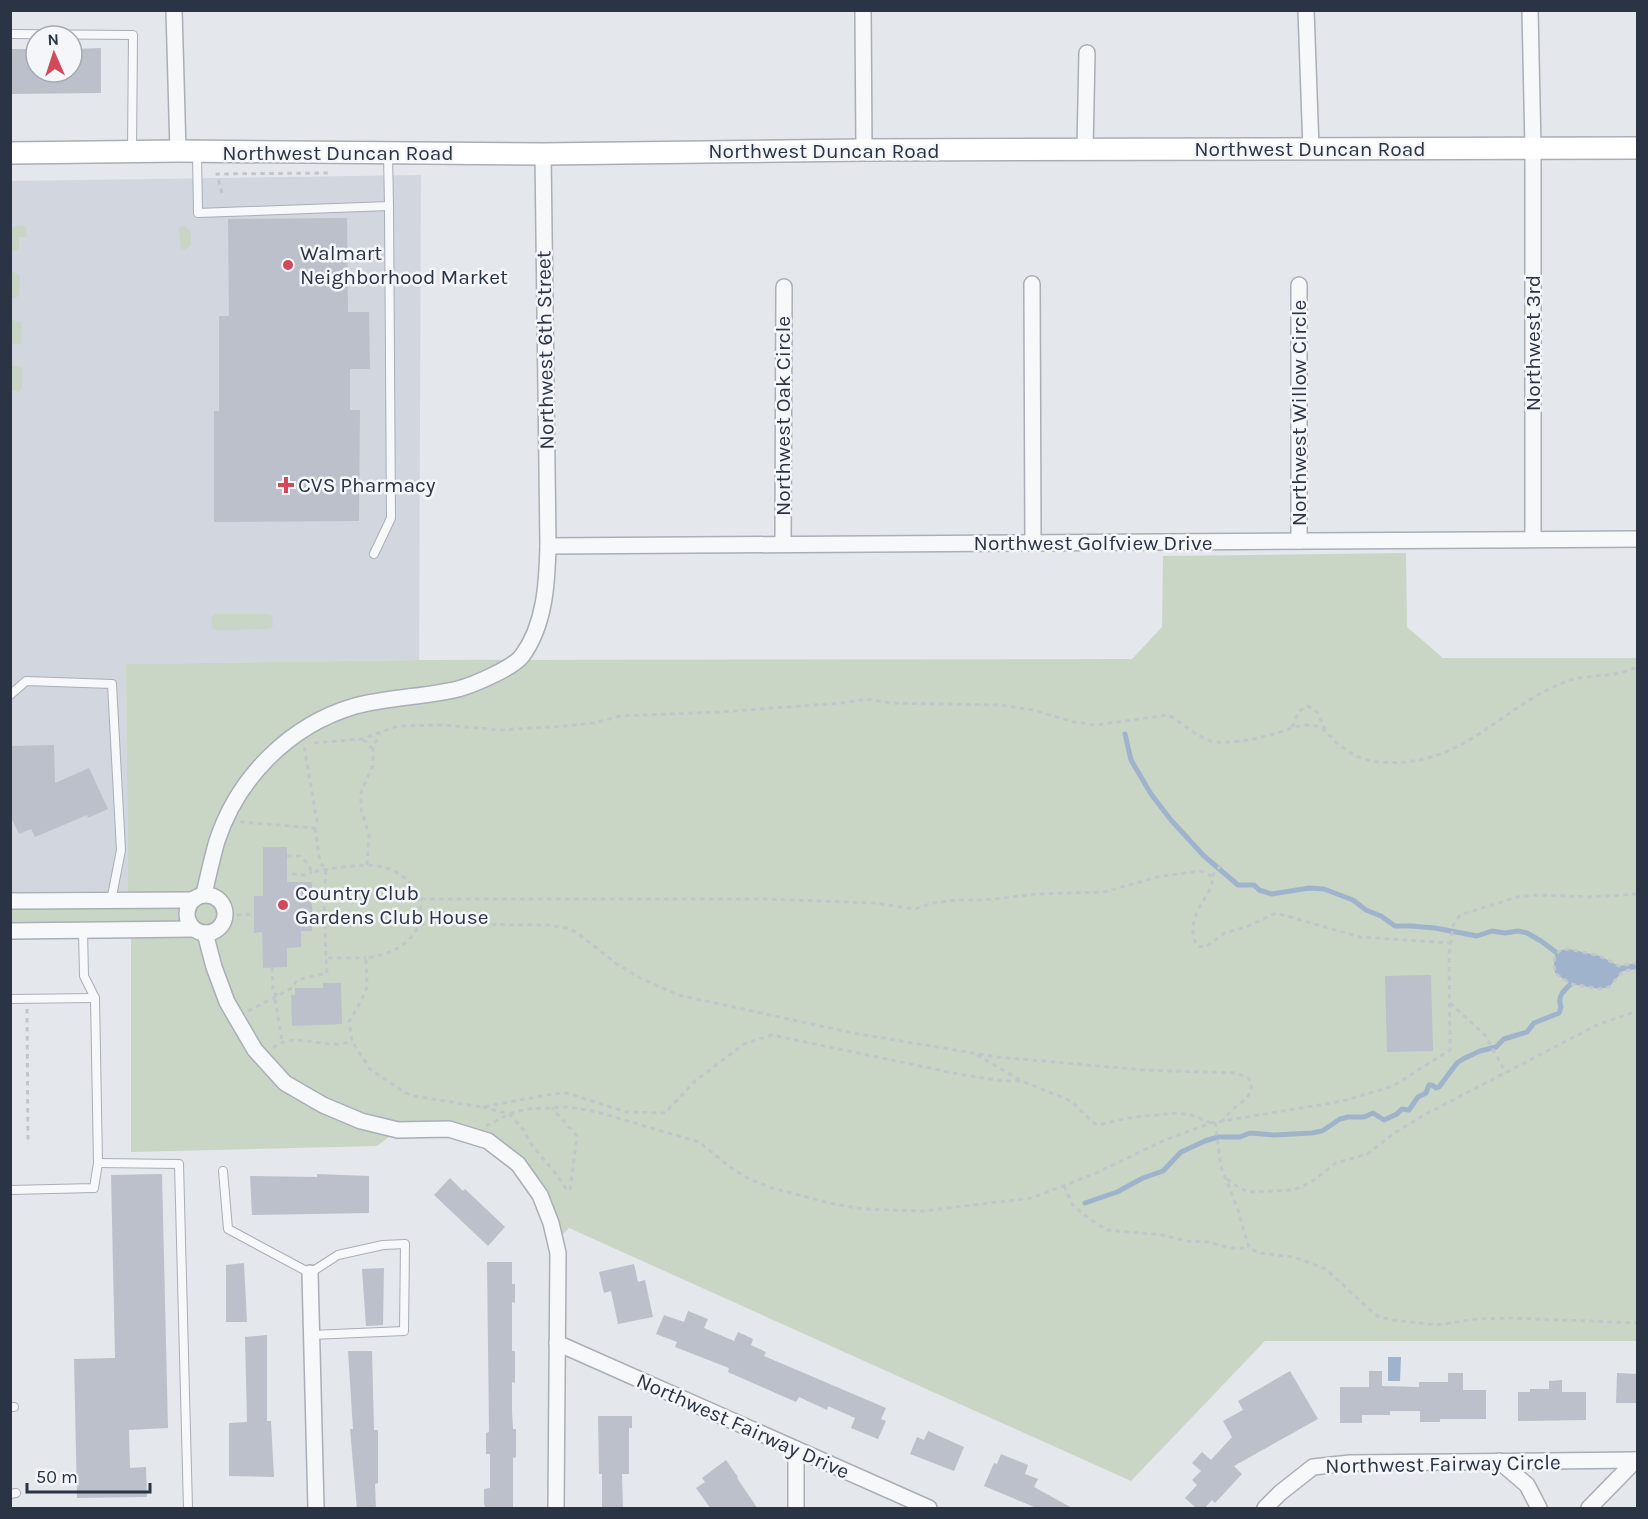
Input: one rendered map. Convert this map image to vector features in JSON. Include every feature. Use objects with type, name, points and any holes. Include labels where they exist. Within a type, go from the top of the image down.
[{"type":"street","points":[[174,10],[188,152]]},
{"type":"street","points":[[863,10],[864,150]]},
{"type":"street","points":[[1306,10],[1311,149]]},
{"type":"street","name":"Northwest 3rd","points":[[1530,10],[1533,148],[1533,539]]},
{"type":"street","points":[[1085,149],[1088,53]]},
{"type":"street","name":"Northwest Duncan Road","points":[[10,153],[543,154],[864,150],[1638,148]]},
{"type":"street","name":"Northwest 6th Street","points":[[198,897],[218,840],[235,801],[255,771],[281,745],[321,719],[355,706],[434,695],[478,684],[522,657],[536,629],[547,588],[548,546],[543,154]]},
{"type":"street","points":[[1032,284],[1033,543]]},
{"type":"street","name":"Northwest Willow Circle","points":[[1299,285],[1299,541]]},
{"type":"street","name":"Northwest Oak Circle","points":[[783,544],[784,287]]},
{"type":"street","name":"Northwest Golfview Drive","points":[[548,546],[1638,539]]},
{"type":"street","points":[[198,897],[187,912],[190,924],[199,931],[235,1017],[255,1050],[285,1083],[323,1105],[361,1121],[398,1130],[449,1130],[488,1141],[518,1164],[540,1195],[551,1223],[558,1253],[556,1509]]},
{"type":"street","points":[[10,901],[111,901],[216,897],[232,914],[218,930],[10,931]]},
{"type":"street","points":[[310,1273],[316,1509]]},
{"type":"street","name":"Northwest Fairway Drive","points":[[557,1343],[929,1509]]},
{"type":"street","points":[[796,1449],[796,1509]]},
{"type":"street","name":"Northwest Fairway Circle","points":[[1265,1509],[1280,1493],[1312,1467],[1350,1463],[1636,1460],[1589,1509]]},
{"type":"street","points":[[1499,1461],[1527,1485],[1539,1509]]},
{"type":"lane","points":[[10,34],[133,34],[132,152]]},
{"type":"lane","points":[[188,152],[198,213],[389,206]]},
{"type":"lane","points":[[374,554],[391,518],[388,153]]},
{"type":"lane","points":[[10,695],[26,681],[112,684],[121,850],[111,901]]},
{"type":"lane","points":[[10,1190],[94,1188],[98,1163],[95,998],[84,976],[82,930]]},
{"type":"lane","points":[[10,999],[95,998]]},
{"type":"lane","points":[[98,1163],[178,1164],[188,1509]]},
{"type":"lane","points":[[223,1171],[228,1229],[310,1273],[338,1255],[383,1245],[405,1244],[404,1331],[311,1335]]},
{"type":"path","points":[[222,193],[217,174],[330,172]]},
{"type":"path","points":[[1292,728],[1299,711],[1308,706],[1317,712],[1326,731],[1338,744],[1360,757],[1375,762],[1410,763],[1430,758],[1473,740],[1512,712],[1567,681],[1582,677],[1621,674],[1638,666]]},
{"type":"path","points":[[304,747],[316,743],[362,739],[398,726],[500,730],[583,725],[620,716],[719,712],[842,703],[866,699],[891,703],[979,704],[1016,707],[1096,725],[1168,715],[1203,737],[1217,742],[1260,738],[1292,728],[1315,726],[1326,731]]},
{"type":"path","points":[[235,1017],[277,997],[292,988],[297,980],[327,973],[326,869],[320,863],[315,828],[317,821],[302,731]]},
{"type":"path","points":[[368,865],[369,835],[361,801],[362,792],[373,765],[376,740],[382,733]]},
{"type":"path","points":[[362,739],[374,752]]},
{"type":"path","points":[[226,821],[315,828]]},
{"type":"path","points":[[287,856],[300,856],[312,872]]},
{"type":"path","points":[[1222,864],[1212,876],[1213,885],[1198,907],[1194,918],[1194,937],[1197,945],[1202,947],[1211,945],[1225,933],[1246,927],[1276,913],[1360,937],[1450,943]]},
{"type":"path","points":[[292,874],[304,875],[326,869],[379,866],[393,870],[402,876],[421,899],[420,924],[398,949],[381,956],[366,958],[326,958]]},
{"type":"path","points":[[421,899],[764,899],[874,903],[915,909],[933,903],[957,900],[1104,892],[1150,879],[1192,872],[1212,876]]},
{"type":"path","points":[[473,1136],[491,1122],[509,1114],[527,1109],[570,1107],[597,1112],[699,1142],[730,1167],[757,1182],[834,1204],[863,1209],[923,1211],[1032,1197],[1064,1186],[1165,1140],[1213,1123],[1343,1101],[1394,1086],[1450,1050],[1450,943],[1453,926],[1460,915],[1517,897],[1638,894]]},
{"type":"path","points":[[232,914],[254,914]]},
{"type":"path","points":[[420,924],[549,925],[566,928],[576,932],[617,964],[638,977],[678,995],[853,1032],[975,1054],[1144,1070],[1243,1075],[1251,1081],[1251,1093],[1230,1111],[1223,1121]]},
{"type":"path","points":[[1638,963],[1619,966],[1600,956],[1569,949],[1561,950],[1555,955],[1554,964],[1556,973],[1571,984],[1589,989],[1609,987],[1623,971],[1638,969]]},
{"type":"path","points":[[366,958],[367,987],[349,1022],[352,1041],[370,1069],[413,1096],[482,1107],[509,1114],[523,1129],[531,1144],[567,1190],[570,1190],[577,1136],[552,1108]]},
{"type":"path","points":[[272,967],[273,993],[277,997],[282,1041]]},
{"type":"path","points":[[27,999],[28,1142]]},
{"type":"path","points":[[1450,1003],[1485,1035],[1506,1073]]},
{"type":"path","points":[[1225,1177],[1233,1185],[1250,1192],[1281,1192],[1304,1186],[1336,1163],[1367,1154],[1407,1124],[1599,1024],[1638,1011]]},
{"type":"path","points":[[482,1107],[559,1093],[578,1096],[617,1110],[660,1114],[671,1109],[695,1081],[744,1044],[772,1035],[963,1075],[1004,1081],[1022,1081]]},
{"type":"path","points":[[262,1058],[282,1041],[347,1043],[352,1041]]},
{"type":"path","points":[[975,1054],[1022,1081],[1071,1101],[1095,1124],[1134,1117],[1178,1113],[1213,1123],[1225,1177],[1250,1248]]},
{"type":"path","points":[[1064,1186],[1072,1204],[1107,1230],[1163,1235],[1187,1241],[1209,1242],[1230,1248],[1250,1248],[1259,1253],[1294,1257],[1319,1266],[1334,1276],[1379,1317],[1437,1325],[1511,1318],[1638,1323]]},
{"type":"shaded area","points":[[421,175],[419,660],[126,664],[128,891],[11,892],[10,181]]},
{"type":"green space","points":[[185,225],[191,232],[191,245],[181,250],[179,228]]},
{"type":"green space","points":[[16,226],[26,227],[27,237],[19,237],[19,250],[11,251],[11,229]]},
{"type":"green space","points":[[11,272],[20,276],[19,295],[16,298],[11,298]]},
{"type":"green space","points":[[11,320],[21,322],[22,341],[20,344],[11,344]]},
{"type":"green space","points":[[11,366],[22,368],[22,389],[19,392],[11,390]]},
{"type":"green space","points":[[1406,553],[1407,627],[1443,658],[1637,658],[1637,1341],[1265,1341],[1131,1481],[569,1228],[555,1242],[540,1195],[488,1141],[398,1130],[377,1146],[131,1152],[131,929],[11,936],[11,903],[128,900],[126,664],[419,660],[1132,659],[1162,627],[1163,556]]},
{"type":"green space","points":[[215,614],[269,614],[272,616],[273,626],[269,629],[215,630],[212,628],[211,618]]},
{"type":"water","points":[[1569,949],[1600,956],[1619,966],[1637,963],[1637,969],[1623,971],[1609,987],[1600,989],[1571,984],[1555,973],[1554,964],[1555,955],[1561,950]]},
{"type":"water","points":[[1388,1357],[1401,1357],[1400,1381],[1388,1381]]},
{"type":"building","points":[[101,48],[101,93],[10,94],[10,49],[24,49],[24,84],[84,84],[84,49]]},
{"type":"building","points":[[347,218],[348,312],[369,312],[370,369],[350,369],[350,410],[360,410],[359,521],[214,522],[214,411],[219,411],[219,316],[229,316],[228,219]]},
{"type":"building","points":[[54,745],[55,783],[89,768],[108,809],[88,818],[87,815],[35,837],[31,829],[19,834],[10,815],[10,746]]},
{"type":"building","name":"Country Club Gardens Club House","points":[[263,847],[287,847],[287,882],[312,882],[312,931],[301,931],[301,947],[287,948],[287,967],[263,968],[262,932],[254,933],[254,896],[263,896]]},
{"type":"building","points":[[1431,975],[1433,1051],[1387,1052],[1385,976]]},
{"type":"building","points":[[323,983],[341,983],[342,1024],[292,1026],[291,995],[295,995],[295,988],[323,988]]},
{"type":"building","points":[[162,1174],[168,1428],[129,1430],[130,1468],[146,1467],[147,1497],[77,1498],[74,1359],[115,1358],[111,1175]]},
{"type":"building","points":[[317,1174],[369,1176],[369,1213],[252,1215],[250,1176],[317,1177]]},
{"type":"building","points":[[450,1178],[505,1227],[488,1246],[434,1195]]},
{"type":"building","points":[[487,1262],[512,1262],[512,1284],[515,1284],[515,1303],[512,1302],[512,1351],[515,1351],[515,1383],[512,1382],[512,1412],[513,1429],[516,1429],[516,1457],[513,1458],[513,1509],[486,1509],[484,1504],[484,1489],[490,1488],[490,1454],[486,1454],[486,1433],[489,1432]]},
{"type":"building","points":[[244,1263],[247,1322],[226,1322],[226,1265]]},
{"type":"building","points":[[634,1264],[638,1282],[645,1280],[653,1317],[618,1324],[611,1291],[604,1293],[599,1272]]},
{"type":"building","points":[[384,1268],[383,1325],[366,1326],[362,1269]]},
{"type":"building","points":[[688,1311],[708,1319],[704,1328],[734,1341],[738,1332],[753,1339],[751,1345],[766,1352],[764,1356],[886,1408],[881,1419],[886,1421],[878,1439],[851,1428],[855,1418],[828,1406],[827,1410],[799,1397],[796,1402],[728,1372],[729,1368],[675,1347],[677,1342],[656,1334],[664,1315],[684,1322]]},
{"type":"building","points":[[267,1335],[267,1421],[271,1421],[274,1477],[229,1476],[229,1423],[247,1422],[245,1337]]},
{"type":"building","points":[[348,1351],[372,1351],[374,1430],[378,1430],[376,1509],[357,1509],[350,1429],[353,1429]]},
{"type":"building","points":[[1290,1371],[1318,1419],[1234,1466],[1242,1474],[1215,1503],[1212,1500],[1204,1509],[1197,1509],[1185,1498],[1197,1485],[1192,1480],[1201,1471],[1192,1463],[1202,1452],[1211,1460],[1232,1437],[1223,1421],[1243,1410],[1238,1401]]},
{"type":"building","points":[[1369,1371],[1382,1371],[1382,1386],[1419,1387],[1419,1382],[1448,1382],[1448,1373],[1463,1373],[1463,1390],[1486,1390],[1486,1419],[1440,1419],[1440,1422],[1420,1422],[1420,1411],[1390,1411],[1390,1415],[1362,1415],[1362,1423],[1340,1423],[1340,1387],[1369,1387]]},
{"type":"building","points":[[1617,1373],[1638,1374],[1637,1403],[1616,1403]]},
{"type":"building","points":[[1562,1380],[1562,1392],[1586,1392],[1586,1420],[1518,1421],[1518,1392],[1530,1392],[1530,1389],[1549,1389],[1549,1381]]},
{"type":"building","points":[[598,1416],[632,1416],[632,1428],[629,1428],[629,1474],[622,1474],[623,1509],[602,1509]]},
{"type":"building","points":[[928,1431],[964,1447],[954,1471],[910,1454],[917,1437],[924,1440]]},
{"type":"building","points":[[1001,1454],[1028,1465],[1025,1474],[1038,1479],[1034,1487],[1074,1509],[1039,1509],[984,1486],[994,1463],[997,1464]]},
{"type":"building","points":[[726,1460],[758,1509],[711,1509],[696,1488],[705,1482],[702,1478]]},
{"type":"waterway","points":[[1125,734],[1131,760],[1151,794],[1204,856],[1238,885],[1254,885],[1259,890],[1272,894],[1309,888],[1324,889],[1353,900],[1395,926],[1435,928],[1477,936],[1492,931],[1505,933],[1518,931],[1527,933],[1557,953]]},
{"type":"waterway","points":[[1085,1203],[1117,1192],[1143,1178],[1163,1171],[1181,1152],[1218,1137],[1240,1137],[1250,1133],[1274,1135],[1312,1133],[1322,1131],[1340,1119],[1348,1117],[1364,1117],[1373,1113],[1384,1120],[1402,1109],[1409,1110],[1418,1097],[1426,1093],[1429,1085],[1439,1087],[1457,1063],[1463,1059],[1496,1047],[1504,1039],[1527,1032],[1534,1023],[1559,1013],[1560,997],[1571,984]]},
{"type":"place","name":"Walmart Neighborhood Market","points":[[288,265]]},
{"type":"place","name":"CVS Pharmacy","points":[[286,485]]},
{"type":"place","name":"Country Club Gardens Club House","points":[[283,905]]}]
